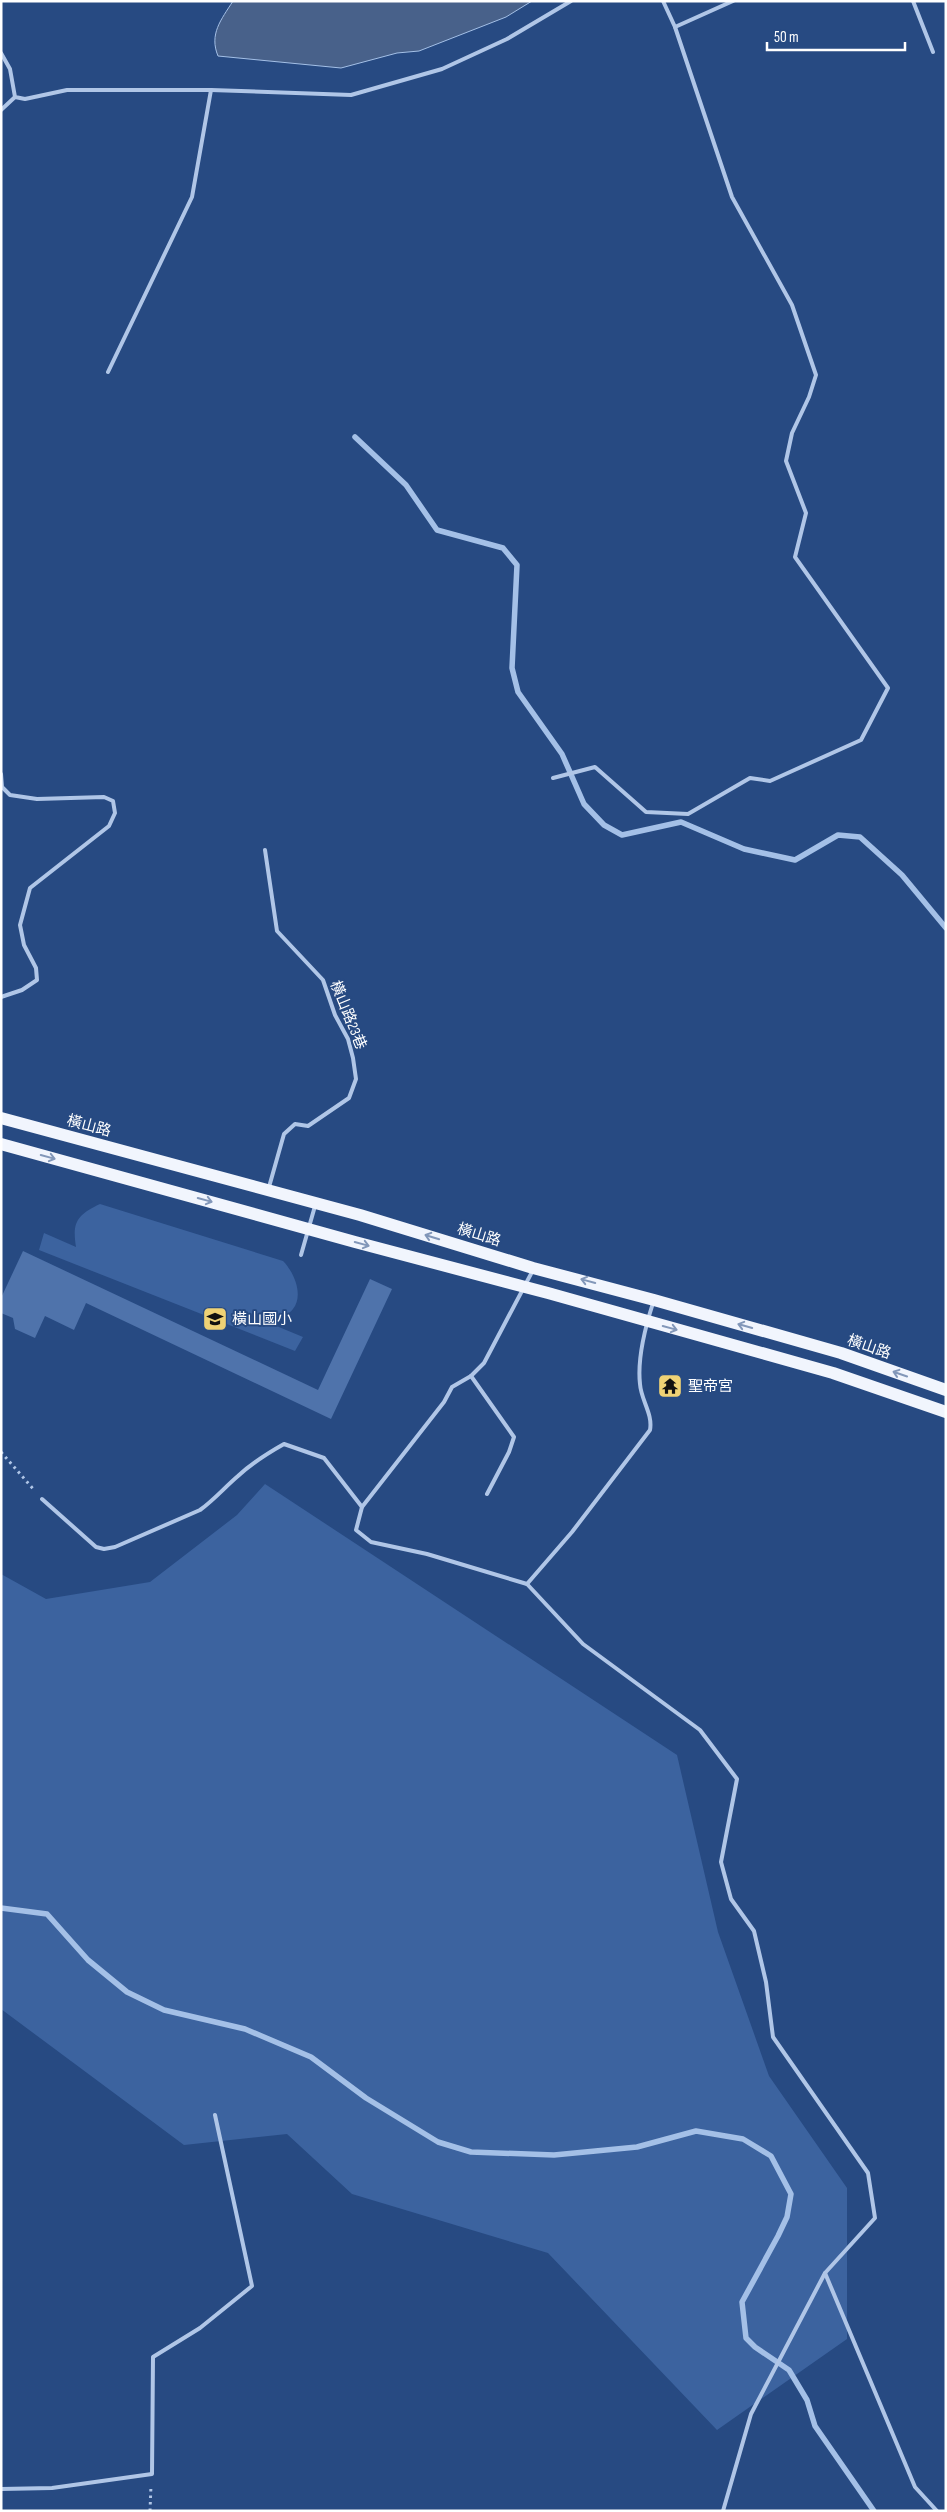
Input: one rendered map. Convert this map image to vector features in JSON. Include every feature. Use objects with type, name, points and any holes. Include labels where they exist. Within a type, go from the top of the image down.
[{"type":"main road","name":"橫山路","points":[[1,1118],[316,1203],[534,1268],[654,1300],[840,1354],[946,1390]]},
{"type":"main road","points":[[1,1144],[833,1373],[946,1412]]},
{"type":"lane","points":[[15,97],[25,99],[67,90],[212,90],[351,95],[442,69],[507,40],[571,1]]},
{"type":"lane","points":[[553,778],[595,767],[646,812],[688,814],[750,778],[770,781],[861,740],[888,688],[795,556],[806,513],[786,461],[792,433],[809,397],[816,375],[792,305],[732,198],[675,27],[662,1]]},
{"type":"lane","points":[[675,27],[733,1]]},
{"type":"lane","points":[[913,1],[933,52]]},
{"type":"lane","points":[[1,53],[10,69],[15,97]]},
{"type":"lane","points":[[108,372],[192,196],[212,90]]},
{"type":"lane","points":[[1,110],[15,97]]},
{"type":"lane","points":[[1,774],[2,787],[10,795],[37,799],[104,797],[113,801],[115,813],[109,826],[30,888],[20,925],[24,945],[36,968],[37,980],[22,990],[1,998]]},
{"type":"lane","name":"橫山路23巷","points":[[265,850],[277,931],[323,980],[335,1015],[348,1039],[356,1079],[348,1098],[330,1113],[308,1126],[295,1124],[284,1134],[268,1190]]},
{"type":"lane","points":[[301,1255],[316,1203]]},
{"type":"lane","points":[[534,1268],[484,1363],[471,1376],[452,1387],[444,1402],[362,1507],[356,1530],[371,1542],[428,1554],[527,1584],[583,1644],[700,1730],[737,1779],[722,1862],[731,1898],[754,1931],[766,1982],[773,2037],[868,2173],[875,2218],[825,2273],[751,2414],[723,2511]]},
{"type":"lane","points":[[527,1584],[572,1532],[650,1430],[651,1421],[640,1385],[640,1368],[647,1322],[654,1300]]},
{"type":"lane","points":[[471,1376],[514,1437],[509,1452],[487,1494]]},
{"type":"lane","points":[[42,1499],[96,1547],[104,1549],[200,1510],[212,1502],[240,1474],[266,1454],[284,1444],[324,1458],[362,1507]]},
{"type":"lane","points":[[1,2489],[52,2488],[152,2474],[153,2357],[200,2328],[252,2286],[215,2115]]},
{"type":"lane","points":[[825,2273],[914,2487],[937,2511]]},
{"type":"path","points":[[1,1452],[42,1499]]},
{"type":"path","points":[[150,2511],[152,2474]]},
{"type":"shaded area","points":[[233,1],[532,1],[506,17],[419,51],[397,53],[341,68],[218,56],[215,41],[216,34],[221,21]]},
{"type":"shaded area","points":[[100,1204],[283,1261],[294,1277],[298,1297],[293,1309],[274,1325],[303,1337],[295,1351],[39,1250],[44,1233],[76,1247],[75,1231],[78,1220],[86,1212]]},
{"type":"shaded area","points":[[265,1484],[677,1755],[718,1932],[769,2076],[847,2188],[847,2339],[717,2430],[548,2253],[352,2194],[287,2134],[184,2145],[1,2009],[1,1574],[46,1599],[150,1582],[237,1515]]},
{"type":"building","points":[[23,1251],[318,1390],[370,1279],[392,1289],[331,1419],[86,1303],[74,1330],[45,1316],[35,1338],[15,1329],[13,1318],[1,1313],[1,1298]]},
{"type":"waterway","points":[[355,437],[406,485],[437,530],[503,548],[517,565],[512,668],[518,692],[562,754],[584,804],[604,825],[622,835],[681,822],[744,849],[795,860],[838,835],[860,837],[902,875],[946,928]]},
{"type":"waterway","points":[[1,1908],[47,1914],[88,1960],[127,1992],[164,2010],[245,2029],[311,2057],[366,2098],[438,2142],[471,2152],[554,2155],[637,2147],[696,2131],[743,2139],[771,2156],[791,2194],[787,2217],[742,2302],[746,2338],[755,2347],[789,2370],[807,2400],[815,2426],[874,2511]]},
{"type":"place","name":"橫山國小","points":[[215,1319]]},
{"type":"place","name":"聖帝宮","points":[[670,1386]]}]
